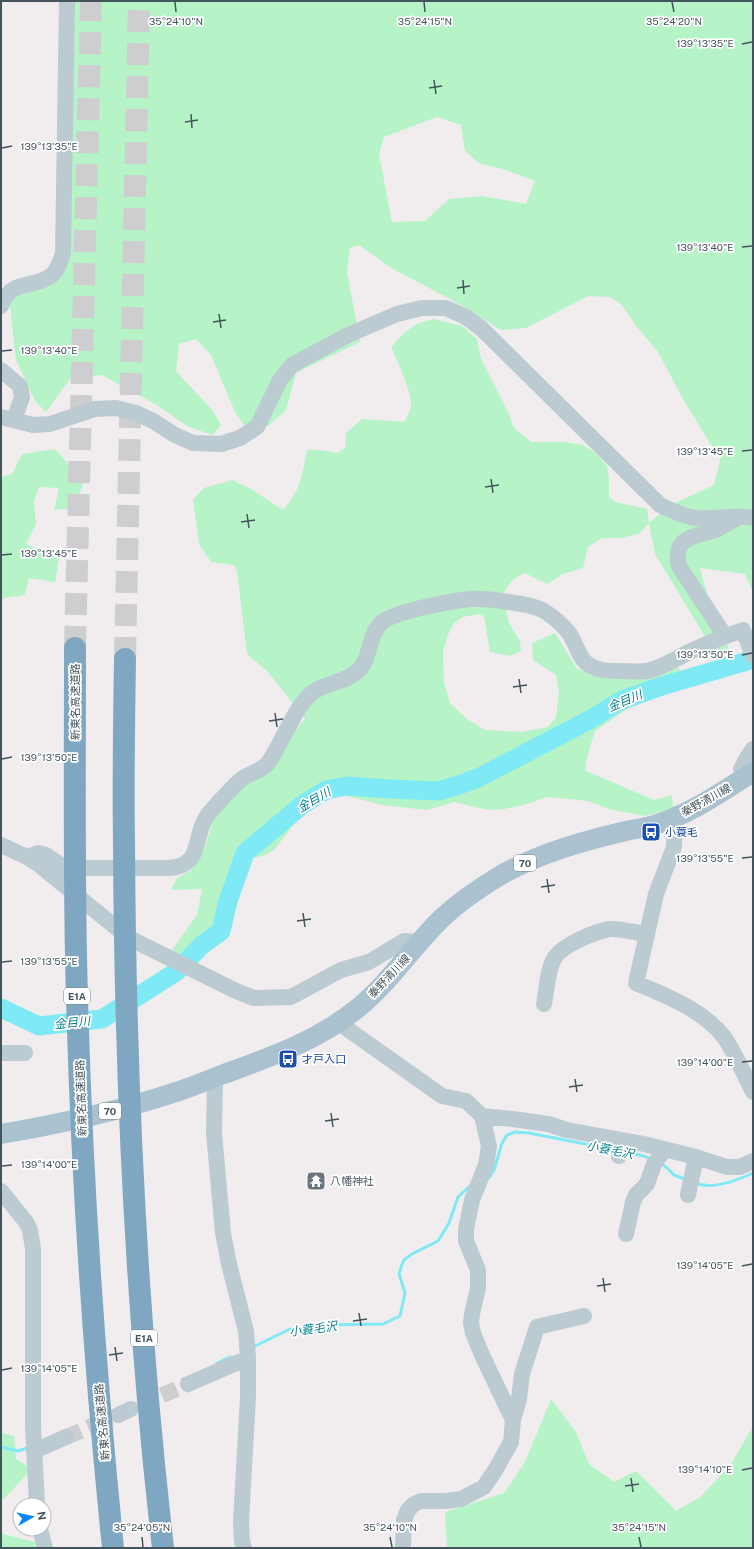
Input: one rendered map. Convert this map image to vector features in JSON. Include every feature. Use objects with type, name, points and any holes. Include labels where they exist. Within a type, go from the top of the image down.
[{"type":"highway","name":"新東名高速道路","points":[[76,648],[76,956],[83,1148],[97,1364],[113,1548]]},
{"type":"highway","name":"E1A","points":[[125,659],[124,842],[126,976],[131,1127],[142,1325],[163,1548]]},
{"type":"main road","name":"秦野清川線","points":[[1,1134],[43,1127],[113,1110],[175,1092],[281,1053],[339,1023],[385,984],[420,942],[442,919],[461,902],[500,876],[532,859],[565,848],[626,831],[651,826],[674,818],[705,804],[749,775]]},
{"type":"street","points":[[1,306],[3,300],[15,287],[34,283],[49,277],[55,272],[63,253],[67,1]]},
{"type":"street","points":[[1,370],[20,386],[22,397],[8,418],[34,425],[50,424],[96,409],[116,408],[148,418],[175,435],[194,443],[221,444],[240,438],[257,427],[280,380],[292,365],[348,335],[397,314],[422,308],[446,308],[466,317],[482,329],[660,505],[675,512],[696,518],[747,517]]},
{"type":"street","points":[[725,636],[679,566],[677,556],[678,548],[684,540],[718,529],[747,517]]},
{"type":"street","points":[[27,857],[38,853],[46,855],[66,868],[169,868],[179,867],[188,863],[194,855],[197,840],[207,816],[241,780],[267,765],[302,703],[318,689],[348,678],[359,670],[364,662],[372,636],[381,623],[398,614],[471,600],[526,605],[542,609],[561,624],[570,635],[580,657],[587,665],[603,670],[646,671],[660,667],[725,636],[743,630],[753,656]]},
{"type":"street","points":[[749,775],[741,769],[753,749]]},
{"type":"street","points":[[674,818],[674,847],[656,894],[636,983],[676,1000],[713,1024],[725,1039],[753,1092]]},
{"type":"street","points":[[1,845],[27,857],[124,934],[135,941],[171,960],[254,998],[291,997],[341,970],[369,962],[404,941],[420,942]]},
{"type":"street","points":[[544,1004],[550,970],[556,956],[572,943],[595,932],[611,929],[646,934]]},
{"type":"street","points":[[339,1023],[442,1096],[466,1101],[482,1116],[489,1151],[486,1165],[472,1200],[465,1235],[468,1247],[478,1270],[478,1288],[472,1314],[473,1333],[482,1356],[513,1420]]},
{"type":"street","points":[[1,1052],[25,1053]]},
{"type":"street","points":[[215,1077],[214,1132],[223,1233],[246,1331],[248,1358],[248,1396],[241,1522],[244,1548]]},
{"type":"street","points":[[482,1116],[548,1124],[621,1147],[644,1144],[660,1156],[696,1157],[728,1166],[740,1167],[752,1159]]},
{"type":"street","points":[[626,1234],[636,1195],[647,1184],[660,1156]]},
{"type":"street","points":[[688,1191],[696,1157]]},
{"type":"street","points":[[1,1191],[26,1222],[30,1230],[33,1249],[34,1451],[37,1497]]},
{"type":"street","points":[[403,1548],[404,1520],[408,1510],[414,1504],[430,1500],[446,1501],[461,1499],[484,1487],[496,1469],[511,1442],[513,1420],[519,1399],[522,1374],[537,1327],[584,1316]]},
{"type":"street","points":[[188,1384],[248,1358]]},
{"type":"street","points":[[34,1451],[66,1437]]},
{"type":"street","points":[[42,1537],[45,1548]]},
{"type":"green space","points":[[60,1],[753,1],[753,592],[745,574],[700,568],[708,598],[729,649],[715,653],[655,554],[649,523],[671,505],[714,485],[721,456],[711,445],[683,399],[658,352],[637,327],[621,304],[610,297],[588,296],[526,328],[501,330],[452,300],[393,269],[359,245],[350,248],[347,272],[360,342],[296,373],[286,410],[268,426],[244,425],[235,412],[211,355],[196,339],[179,344],[176,371],[213,411],[221,425],[212,435],[187,426],[155,404],[102,375],[70,379],[46,412],[35,401],[16,360],[8,289],[42,276],[58,255]],"holes":[[[437,117],[461,125],[465,151],[479,163],[505,170],[535,181],[526,204],[482,196],[449,199],[425,221],[392,222],[379,154],[384,137]]]},
{"type":"green space","points":[[433,319],[462,326],[477,339],[481,359],[509,414],[513,426],[517,431],[532,442],[566,442],[583,445],[596,453],[607,466],[609,478],[609,497],[615,502],[647,509],[649,523],[640,533],[623,538],[602,538],[588,547],[583,568],[563,574],[547,584],[525,573],[512,581],[503,594],[509,623],[520,641],[521,651],[510,656],[490,652],[484,616],[479,614],[463,617],[453,624],[447,637],[443,652],[444,682],[450,703],[467,719],[485,730],[522,732],[548,727],[556,717],[559,692],[556,675],[533,660],[532,643],[555,633],[577,669],[618,679],[676,666],[680,670],[666,692],[624,711],[595,731],[587,757],[586,767],[586,771],[654,800],[672,795],[673,808],[646,816],[612,810],[588,801],[547,797],[524,805],[504,809],[488,810],[454,802],[427,810],[382,805],[343,795],[323,784],[312,787],[305,810],[274,850],[263,856],[247,858],[236,888],[231,914],[186,959],[172,950],[197,915],[202,889],[171,890],[177,878],[191,870],[205,848],[214,816],[305,719],[268,672],[247,654],[237,571],[234,565],[211,562],[199,544],[193,500],[204,488],[232,480],[251,489],[283,510],[294,496],[300,482],[307,450],[338,453],[345,448],[346,433],[362,419],[404,422],[409,413],[411,399],[391,347],[405,332],[417,324]]},
{"type":"green space","points":[[55,449],[69,465],[83,485],[73,508],[54,510],[59,488],[39,487],[34,501],[36,524],[26,544],[59,558],[55,582],[29,578],[25,595],[4,598],[1,600],[1,477],[12,474],[22,454]]},
{"type":"green space","points":[[551,1399],[576,1432],[589,1464],[614,1482],[636,1471],[676,1511],[700,1497],[730,1466],[753,1426],[753,1548],[447,1548],[445,1512],[504,1493],[525,1462]]},
{"type":"green space","points":[[1,1433],[14,1436],[16,1459],[32,1469],[1,1502]]},
{"type":"green space","points":[[1,1526],[3,1534],[35,1542],[36,1548],[1,1548]]},
{"type":"waterway","name":"金目川","points":[[1,1008],[39,1026],[102,1019],[176,972],[202,945],[221,931],[228,901],[245,853],[302,805],[326,790],[346,786],[438,791],[459,785],[480,777],[591,719],[622,700],[753,658]]},
{"type":"waterway","name":"小蓑毛沢","points":[[489,1178],[494,1170],[502,1143],[507,1135],[515,1132],[529,1133],[616,1150]]},
{"type":"waterway","name":"小蓑毛沢","points":[[625,1152],[644,1156],[650,1159]]},
{"type":"waterway","name":"小蓑毛沢","points":[[661,1164],[674,1175],[687,1180]]},
{"type":"waterway","name":"小蓑毛沢","points":[[695,1183],[702,1185],[717,1185],[733,1181],[753,1173]]},
{"type":"waterway","name":"小蓑毛沢","points":[[255,1346],[290,1329],[320,1325],[383,1324],[400,1316],[405,1293],[399,1274],[402,1264],[405,1259],[412,1254],[438,1241],[449,1223],[458,1197],[471,1185]]},
{"type":"waterway","name":"小蓑毛沢","points":[[217,1363],[230,1357]]},
{"type":"waterway","name":"小蓑毛沢","points":[[1,1447],[18,1451],[27,1448]]},
{"type":"tunnel","points":[[75,648],[91,1]]},
{"type":"tunnel","points":[[125,659],[139,1]]},
{"type":"tunnel","points":[[140,1405],[188,1384]]},
{"type":"tunnel","points":[[66,1437],[111,1418]]},
{"type":"place","name":"小蓑毛","points":[[651,832]]},
{"type":"place","name":"才戸入口","points":[[288,1059]]},
{"type":"place","name":"八幡神社","points":[[316,1181]]}]
